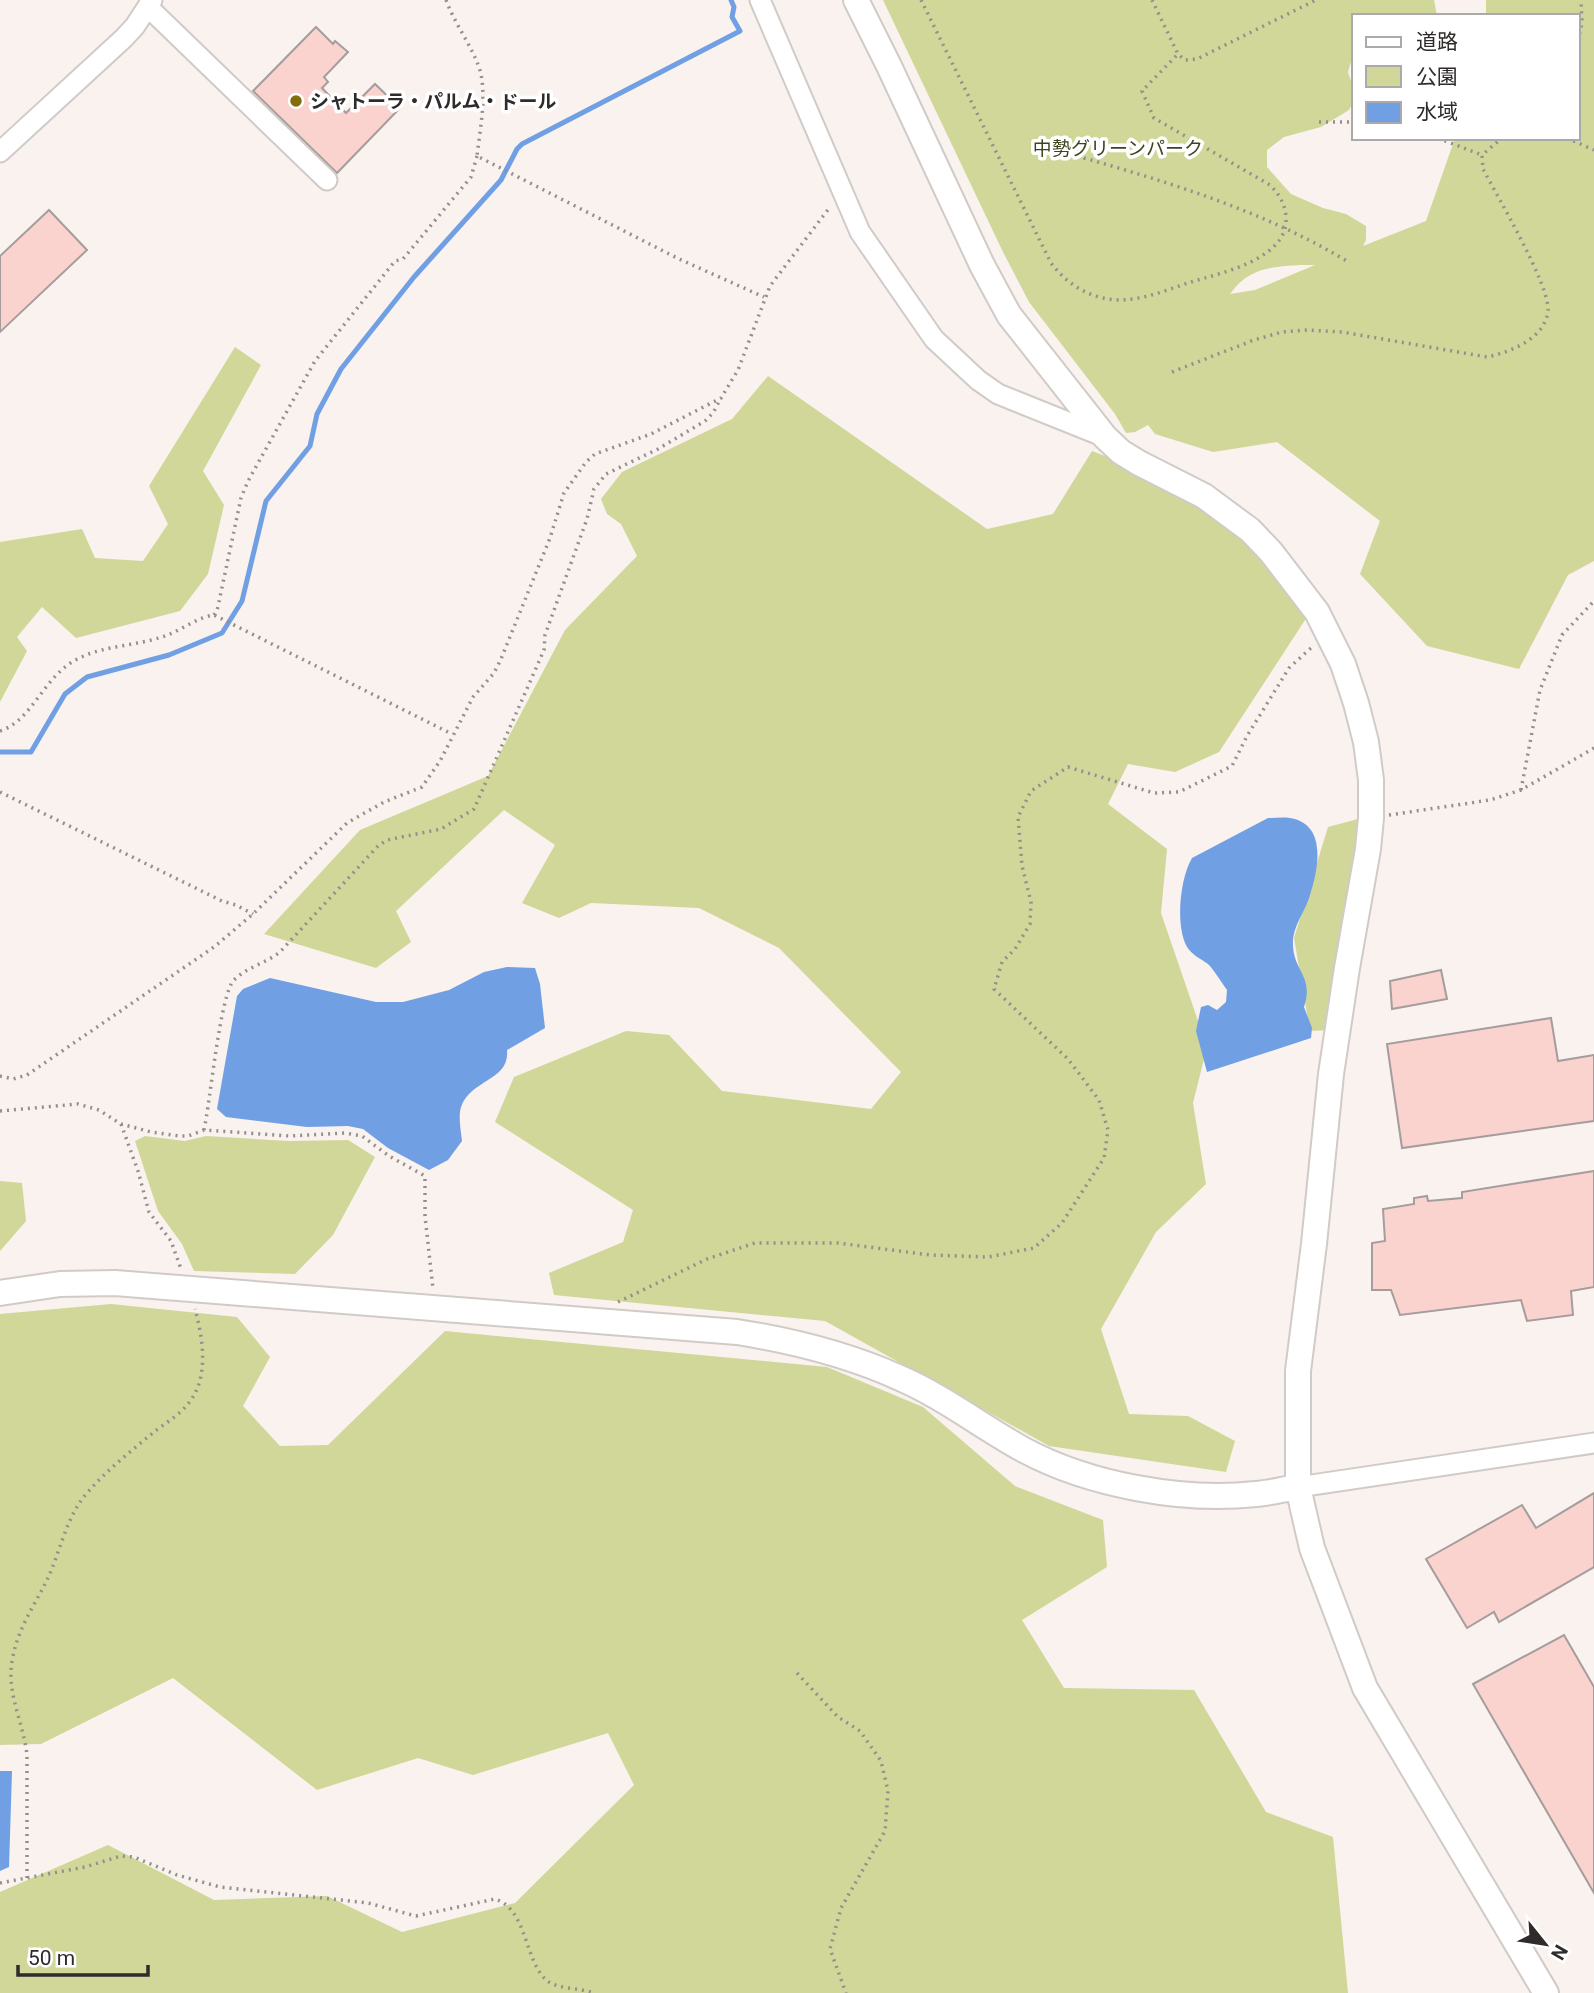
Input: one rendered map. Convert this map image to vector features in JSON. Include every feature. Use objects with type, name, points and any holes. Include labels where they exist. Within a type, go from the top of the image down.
[{"type":"street","points":[[760,0],[860,232],[934,339],[978,380],[998,394],[1105,437]]},
{"type":"street","points":[[856,0],[1009,316],[1105,437],[1121,452],[1204,496],[1250,530],[1286,570],[1317,612],[1343,664],[1366,741],[1371,780],[1371,818],[1331,1074],[1298,1371],[1298,1487],[1312,1548],[1365,1688],[1546,1993]]},
{"type":"street","points":[[0,152],[124,38],[150,4],[327,180]]},
{"type":"street","points":[[0,1293],[61,1284],[115,1283],[737,1332],[786,1340],[843,1355],[902,1378],[935,1395],[1025,1451],[1074,1471],[1159,1492],[1255,1494],[1594,1443]]},
{"type":"path","points":[[214,615],[245,490],[315,361],[395,261],[403,259],[471,177],[477,156],[483,102],[480,73],[446,0]]},
{"type":"path","points":[[921,0],[1042,250],[1059,273],[1080,289],[1104,298],[1141,298],[1237,268],[1260,258],[1276,244],[1285,228],[1285,209],[1270,185],[1154,118],[1142,91],[1178,54]]},
{"type":"path","points":[[1152,0],[1178,54],[1185,60],[1197,59],[1316,0]]},
{"type":"path","points":[[1580,32],[1581,0]]},
{"type":"path","points":[[1319,122],[1352,122]]},
{"type":"path","points":[[1443,140],[1482,155]]},
{"type":"path","points":[[1482,155],[1500,140]]},
{"type":"path","points":[[1572,140],[1594,150]]},
{"type":"path","points":[[1075,147],[1084,158],[1168,182],[1297,233],[1350,263]]},
{"type":"path","points":[[1172,372],[1254,340],[1282,332],[1307,330],[1342,332],[1487,357],[1508,353],[1520,347],[1540,329],[1548,311],[1544,287],[1483,169],[1482,155]]},
{"type":"path","points":[[477,156],[679,259],[764,297]]},
{"type":"path","points":[[205,1130],[230,985],[250,968],[271,959],[280,951],[378,846],[387,840],[441,828],[474,808],[544,650],[545,635],[587,519],[594,489],[606,474],[658,449],[705,421],[713,413],[738,370],[770,286],[842,192]]},
{"type":"path","points":[[0,1076],[13,1079],[27,1075],[214,947],[253,914],[346,822],[422,787],[435,770],[473,696],[494,673],[550,538],[564,493],[586,462],[595,454],[651,434],[721,398]]},
{"type":"path","points":[[1521,790],[1540,691],[1562,635],[1594,601]]},
{"type":"path","points":[[0,731],[16,724],[49,681],[73,662],[92,653],[167,635],[214,615],[452,734]]},
{"type":"path","points":[[610,1322],[614,1303],[706,1259],[755,1243],[838,1243],[930,1255],[988,1257],[1034,1248],[1062,1223],[1104,1158],[1108,1130],[1099,1100],[1069,1059],[994,989],[1002,962],[1015,949],[1030,924],[1031,902],[1021,866],[1018,817],[1031,791],[1068,768],[1154,793],[1179,792],[1232,766],[1247,736],[1289,668],[1328,632]]},
{"type":"path","points":[[1371,818],[1490,800],[1521,790],[1594,748]]},
{"type":"path","points":[[0,792],[253,914]]},
{"type":"path","points":[[0,1111],[78,1104],[99,1110],[121,1124],[180,1136],[205,1130],[290,1136],[345,1133],[362,1136],[389,1156],[425,1176],[425,1216],[433,1308]]},
{"type":"path","points":[[27,1878],[27,1755],[11,1691],[13,1653],[30,1610],[46,1583],[73,1513],[86,1494],[128,1453],[187,1406],[195,1393],[203,1365],[194,1305],[182,1273],[180,1259],[171,1241],[149,1212],[121,1124]]},
{"type":"path","points":[[797,1673],[838,1717],[860,1731],[881,1760],[888,1791],[884,1831],[841,1908],[830,1949],[846,1993]]},
{"type":"path","points":[[0,1883],[85,1867],[121,1856],[134,1857],[177,1875],[220,1887],[368,1902],[416,1916],[495,1899],[502,1901],[517,1920],[540,1972],[547,1980],[555,1985],[593,1993]]},
{"type":"green space","name":"中勢グリーンパーク","points":[[883,0],[1434,0],[1437,14],[1352,14],[1352,58],[1348,72],[1352,85],[1352,104],[1349,110],[1321,127],[1284,137],[1267,150],[1267,167],[1291,194],[1323,208],[1346,214],[1366,226],[1363,246],[1426,221],[1454,140],[1580,140],[1580,14],[1486,14],[1486,0],[1594,0],[1594,561],[1568,575],[1519,669],[1427,646],[1360,574],[1380,521],[1277,442],[1213,452],[1155,434],[1148,425],[1135,432],[1126,433],[1115,414],[1029,302]],"holes":[[[1315,265],[1255,290],[1230,294],[1245,278],[1261,270]]]},
{"type":"green space","points":[[235,347],[261,365],[203,471],[224,505],[208,574],[180,611],[76,638],[42,607],[17,637],[27,651],[0,702],[0,542],[82,529],[95,558],[143,561],[168,524],[149,486]]},
{"type":"green space","points":[[768,376],[987,529],[1053,514],[1092,451],[1193,490],[1250,543],[1307,617],[1219,752],[1175,772],[1128,764],[1108,804],[1167,849],[1161,913],[1207,1047],[1193,1103],[1206,1184],[1156,1232],[1101,1329],[1129,1414],[1188,1416],[1235,1441],[1226,1472],[1049,1446],[825,1321],[554,1295],[549,1273],[623,1242],[633,1210],[495,1122],[514,1077],[626,1031],[669,1035],[722,1091],[871,1109],[901,1072],[779,948],[699,908],[591,903],[559,918],[522,903],[555,845],[504,810],[396,911],[411,942],[376,968],[264,934],[360,830],[488,776],[565,630],[637,556],[621,524],[607,514],[601,499],[622,472],[732,419]]},
{"type":"green space","points":[[1358,819],[1349,910],[1328,1030],[1310,1031],[1294,938],[1328,827]]},
{"type":"green space","points":[[145,1136],[185,1141],[206,1136],[289,1141],[348,1140],[375,1157],[333,1235],[295,1274],[194,1271],[182,1244],[158,1211],[135,1141]]},
{"type":"green space","points":[[0,1181],[22,1183],[26,1221],[0,1251]]},
{"type":"green space","points":[[111,1304],[237,1317],[270,1357],[243,1406],[280,1446],[328,1445],[445,1331],[827,1367],[923,1407],[1015,1486],[1103,1520],[1107,1567],[1022,1620],[1064,1688],[1194,1690],[1266,1812],[1333,1837],[1348,1993],[0,1993],[0,1892],[108,1845],[214,1900],[327,1896],[402,1932],[515,1903],[634,1785],[608,1733],[473,1775],[418,1758],[317,1790],[173,1678],[41,1744],[0,1745],[0,1314]]},
{"type":"water","points":[[1268,818],[1290,818],[1302,822],[1315,838],[1316,873],[1293,939],[1294,955],[1307,988],[1304,1007],[1312,1028],[1311,1038],[1207,1072],[1196,1031],[1201,1007],[1208,1005],[1217,1010],[1226,1002],[1227,990],[1208,964],[1189,950],[1183,938],[1180,902],[1184,877],[1192,858]]},
{"type":"water","points":[[507,967],[535,968],[540,984],[545,1028],[507,1050],[502,1068],[466,1098],[460,1115],[462,1141],[448,1160],[429,1170],[388,1148],[363,1129],[348,1126],[307,1127],[226,1117],[217,1109],[237,996],[243,989],[270,978],[376,1002],[403,1002],[449,990],[484,972]]},
{"type":"water","points":[[0,1771],[12,1771],[9,1867],[0,1871]]},
{"type":"building","name":"シャトーラ・パルム・ドール","points":[[316,27],[333,44],[335,41],[348,52],[324,77],[328,82],[322,88],[346,113],[375,84],[400,108],[337,173],[253,91]]},
{"type":"building","points":[[49,210],[87,250],[0,332],[0,256]]},
{"type":"building","points":[[1441,970],[1447,999],[1392,1009],[1390,981]]},
{"type":"building","points":[[1551,1018],[1558,1061],[1594,1055],[1594,1121],[1402,1148],[1387,1044]]},
{"type":"building","points":[[1594,1171],[1594,1287],[1571,1291],[1573,1315],[1527,1321],[1521,1300],[1400,1315],[1391,1290],[1372,1290],[1372,1243],[1385,1241],[1383,1209],[1414,1204],[1414,1198],[1427,1196],[1428,1201],[1462,1198],[1462,1192]]},
{"type":"building","points":[[1594,1493],[1594,1567],[1499,1622],[1494,1612],[1467,1628],[1426,1559],[1522,1505],[1536,1528]]},
{"type":"building","points":[[1564,1635],[1594,1687],[1594,1893],[1473,1684]]},
{"type":"waterway","points":[[0,752],[31,752],[65,694],[87,677],[169,655],[222,633],[242,601],[266,501],[310,446],[317,414],[341,369],[414,277],[501,180],[522,144],[740,31],[732,17],[734,7],[731,0]]},
{"type":"place","name":"シャトーラ・パルム・ドール","points":[[296,101]]}]
